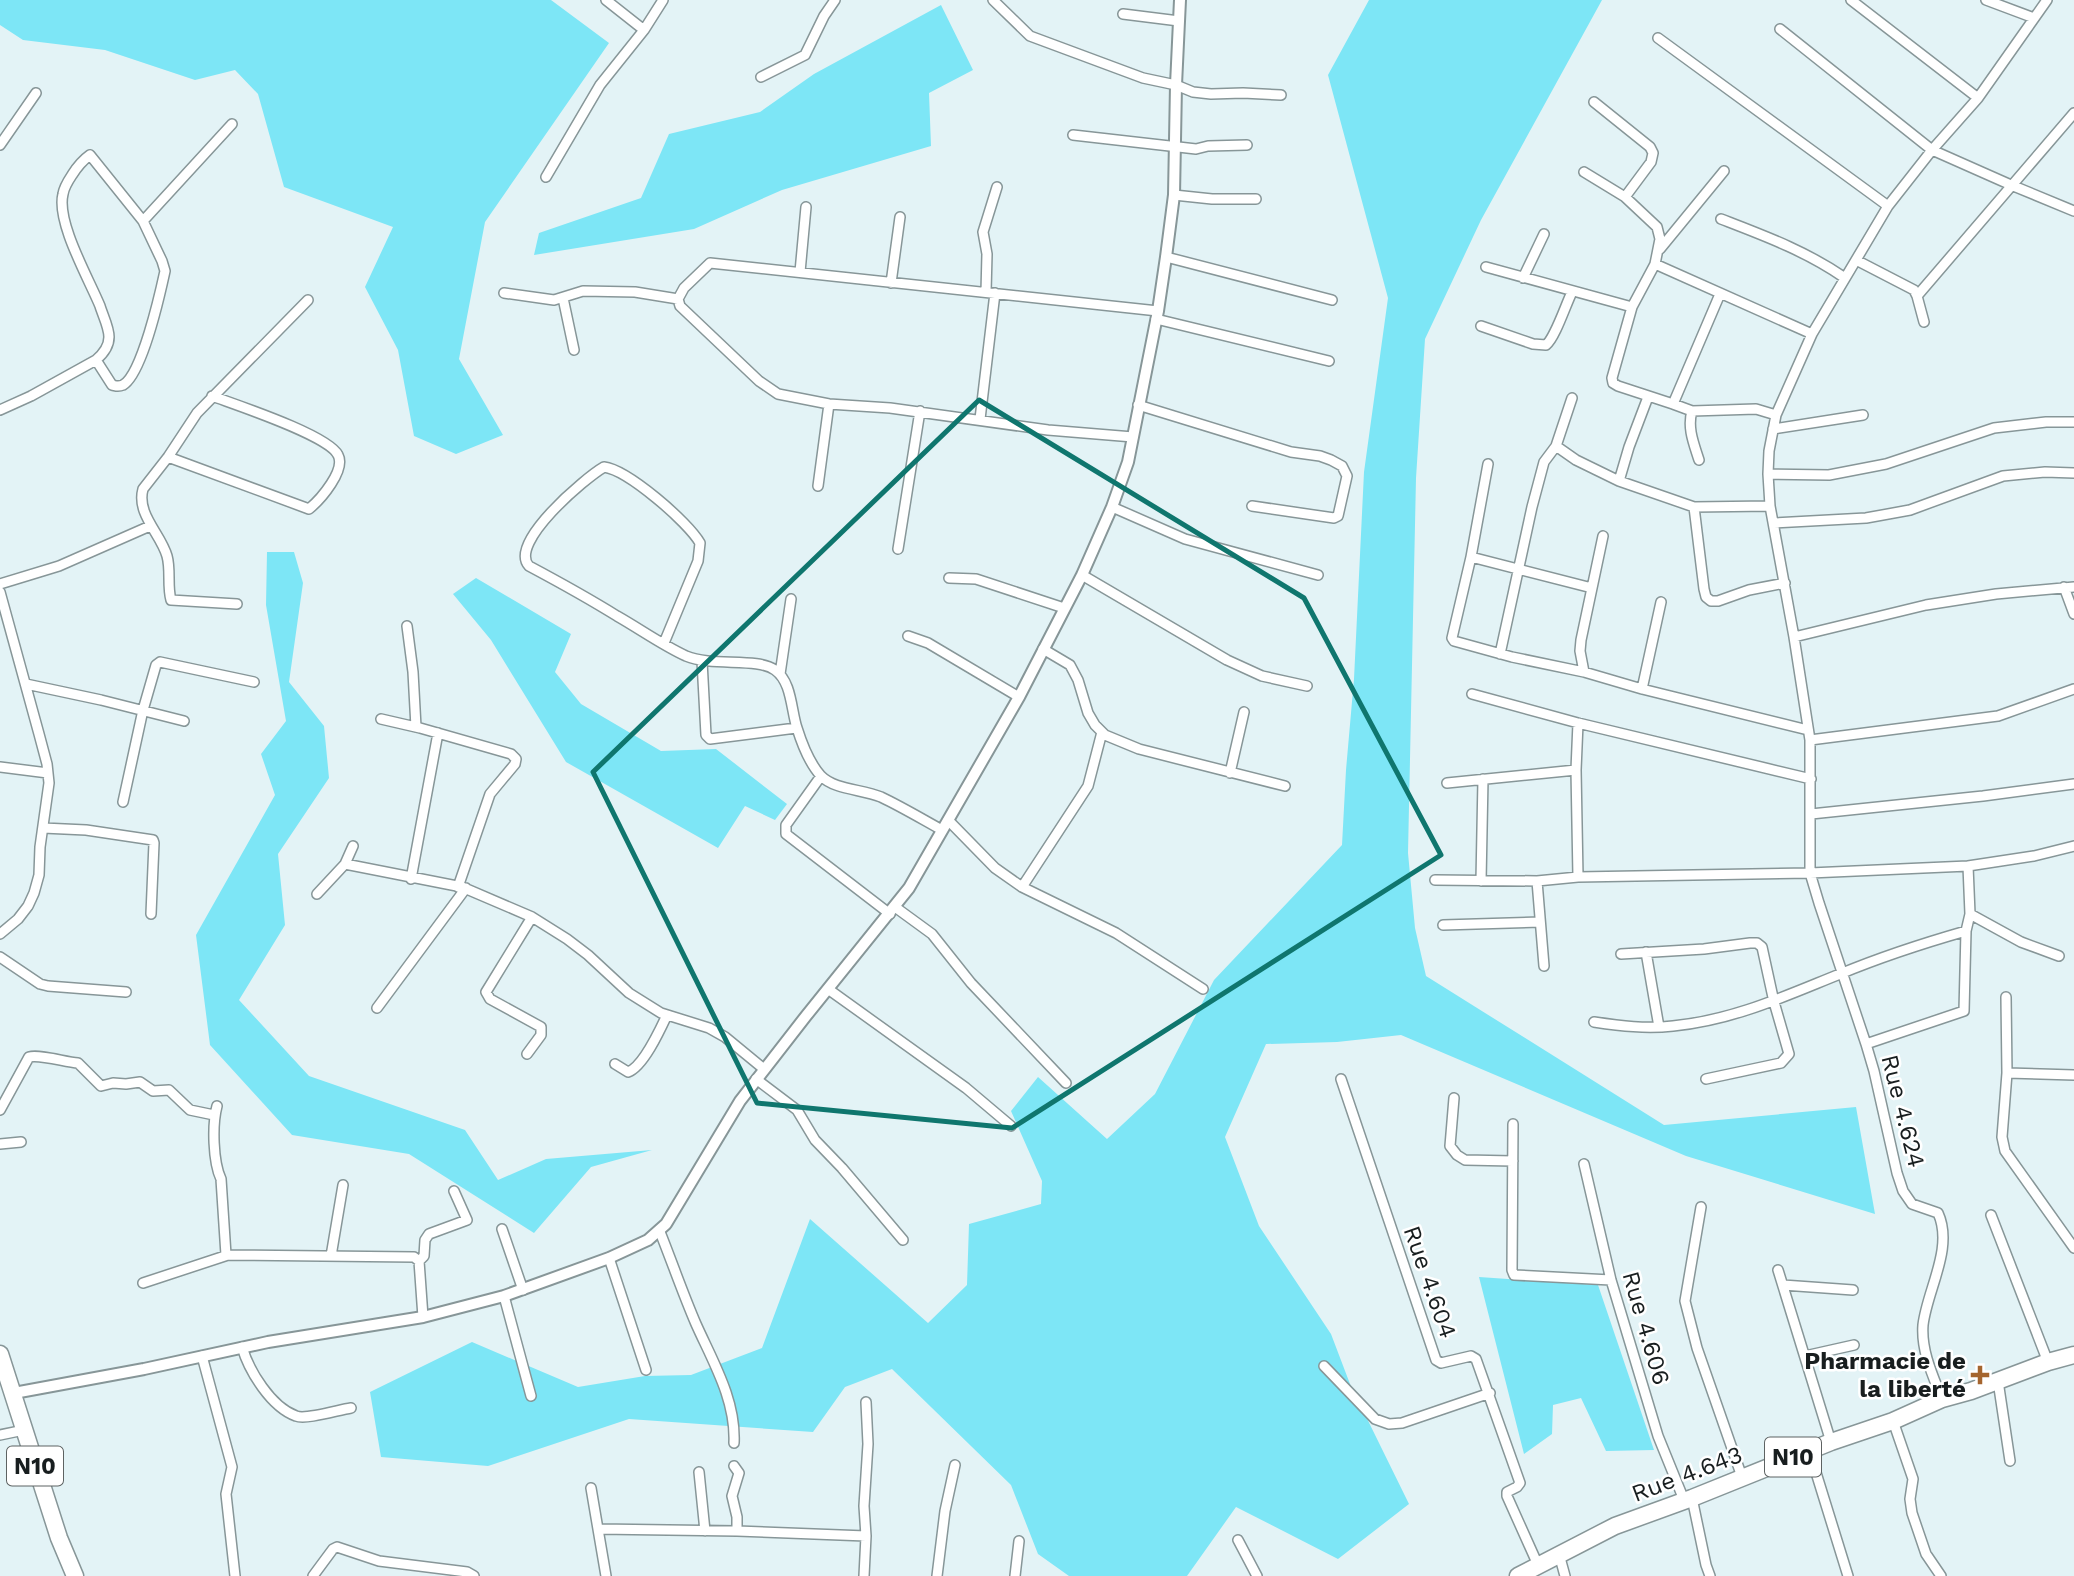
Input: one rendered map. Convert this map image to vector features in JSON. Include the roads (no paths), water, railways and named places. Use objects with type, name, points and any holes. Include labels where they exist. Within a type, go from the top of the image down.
[{"type":"highway","name":"N10","points":[[0,1354],[59,1538],[75,1576]]},
{"type":"highway","name":"Rue 4.643","points":[[1518,1576],[1615,1526],[1831,1441],[1893,1421],[1942,1399],[2048,1362],[2073,1358]]},
{"type":"street","points":[[606,0],[644,30]]},
{"type":"street","points":[[546,177],[600,85],[644,30],[663,0]]},
{"type":"street","points":[[761,77],[805,55],[835,0]]},
{"type":"street","points":[[993,0],[1030,36],[1143,78],[1193,92],[1281,95]]},
{"type":"street","points":[[13,1393],[242,1347],[423,1317],[505,1296],[609,1258],[648,1240],[672,1217],[726,1123],[760,1074],[892,911],[916,877],[1019,696],[1082,575],[1112,507],[1133,437],[1166,257],[1174,195],[1175,85],[1180,0]]},
{"type":"street","points":[[1851,0],[1978,99]]},
{"type":"street","points":[[1986,0],[2034,18]]},
{"type":"street","points":[[1866,1044],[1810,873],[1809,735],[1770,506],[1768,474],[1773,429],[1776,415],[1812,334],[1888,206],[1932,150],[1978,99],[2047,0]]},
{"type":"street","points":[[1123,14],[1179,21]]},
{"type":"street","points":[[1780,29],[1932,150],[2074,211]]},
{"type":"street","points":[[1658,38],[1888,206]]},
{"type":"street","points":[[0,145],[36,93]]},
{"type":"street","points":[[1594,102],[1650,147],[1653,153],[1651,162],[1625,197]]},
{"type":"street","points":[[1917,296],[2074,113]]},
{"type":"street","points":[[143,221],[232,124]]},
{"type":"street","points":[[1073,135],[1196,149],[1247,145]]},
{"type":"street","points":[[0,410],[96,360],[108,345],[108,327],[69,235],[62,204],[66,184],[75,169],[88,156],[92,156],[143,221],[165,271],[139,365],[130,378],[124,384],[112,385],[96,360]]},
{"type":"street","points":[[1584,172],[1625,197],[1657,227],[1660,239],[1655,264],[1632,307],[1612,378],[1613,383],[1692,411],[1756,409],[1776,415]]},
{"type":"street","points":[[1659,250],[1724,172]]},
{"type":"street","points":[[980,419],[990,292],[983,232],[997,187]]},
{"type":"street","points":[[1174,195],[1212,199],[1256,199]]},
{"type":"street","points":[[800,272],[806,207]]},
{"type":"street","points":[[891,283],[900,217]]},
{"type":"street","points":[[1721,219],[1791,246],[1845,278]]},
{"type":"street","points":[[1523,278],[1544,234]]},
{"type":"street","points":[[1166,257],[1332,300]]},
{"type":"street","points":[[1856,260],[1908,286],[1917,296],[1924,322]]},
{"type":"street","points":[[1133,437],[1048,430],[920,411],[829,404],[778,394],[769,389],[680,306],[678,299],[684,288],[710,263],[990,292],[1157,315],[1329,361]]},
{"type":"street","points":[[1655,264],[1812,334]]},
{"type":"street","points":[[1486,267],[1632,307]]},
{"type":"street","points":[[504,293],[554,300],[583,290],[635,292],[678,299]]},
{"type":"street","points":[[1481,326],[1533,344],[1546,345],[1552,340],[1572,292]]},
{"type":"street","points":[[1673,404],[1720,294]]},
{"type":"street","points":[[563,298],[574,351]]},
{"type":"street","points":[[237,604],[171,600],[167,554],[150,526],[141,495],[184,431],[212,396],[308,300]]},
{"type":"street","points":[[168,457],[309,509],[338,473],[339,457],[326,442],[212,396]]},
{"type":"street","points":[[1619,481],[1648,397]]},
{"type":"street","points":[[1500,654],[1544,462],[1556,446],[1572,398]]},
{"type":"street","points":[[818,486],[829,404]]},
{"type":"street","points":[[1139,405],[1292,452],[1321,456],[1337,462],[1346,471],[1338,516],[1334,519],[1252,506]]},
{"type":"street","points":[[898,549],[920,411]]},
{"type":"street","points":[[1692,411],[1690,432],[1699,460]]},
{"type":"street","points":[[1773,429],[1863,415]]},
{"type":"street","points":[[1768,474],[1829,475],[1886,464],[1994,428],[2074,422]]},
{"type":"street","points":[[1556,446],[1576,460],[1619,481],[1694,507],[1770,506]]},
{"type":"street","points":[[1488,464],[1452,638],[1457,643],[1584,672],[1809,735],[1998,716],[2074,689]]},
{"type":"street","points":[[664,643],[698,561],[700,543],[685,523],[648,492],[614,470],[604,467],[548,515],[531,538],[524,560],[529,566],[685,655],[702,661],[772,668],[785,682],[796,728],[804,746],[821,776],[829,782],[882,798],[945,825],[995,868],[1022,887],[1116,933],[1203,989]]},
{"type":"street","points":[[1774,523],[1867,518],[1910,510],[2003,476],[2045,472],[2074,473]]},
{"type":"street","points":[[1112,507],[1185,540],[1318,575]]},
{"type":"street","points":[[1694,507],[1704,589],[1710,601],[1785,583]]},
{"type":"street","points":[[0,584],[59,566],[150,526]]},
{"type":"street","points":[[1584,672],[1581,640],[1603,536]]},
{"type":"street","points":[[1471,556],[1592,588]]},
{"type":"street","points":[[1082,575],[1227,660],[1262,676],[1307,686]]},
{"type":"street","points":[[950,579],[976,579],[1064,608]]},
{"type":"street","points":[[1794,637],[1926,605],[1996,594],[2069,587],[2074,614]]},
{"type":"street","points":[[0,592],[26,684],[49,783],[39,875],[34,893],[18,919],[0,934]]},
{"type":"street","points":[[780,674],[790,599]]},
{"type":"street","points":[[1642,689],[1661,602]]},
{"type":"street","points":[[407,626],[416,727]]},
{"type":"street","points":[[908,636],[928,643],[1019,696]]},
{"type":"street","points":[[1043,649],[1070,665],[1095,725],[1118,742],[1285,786]]},
{"type":"street","points":[[702,661],[708,738],[796,728]]},
{"type":"street","points":[[123,802],[143,710],[156,665],[160,662],[254,682]]},
{"type":"street","points":[[26,684],[184,721]]},
{"type":"street","points":[[1472,694],[1578,723],[1811,779]]},
{"type":"street","points":[[1230,773],[1244,712]]},
{"type":"street","points":[[377,1008],[462,888],[490,794],[515,764],[516,759],[512,754],[381,719]]},
{"type":"street","points":[[1578,723],[1578,877]]},
{"type":"street","points":[[1022,887],[1088,786],[1102,732]]},
{"type":"street","points":[[411,879],[438,733]]},
{"type":"street","points":[[0,766],[48,773]]},
{"type":"street","points":[[1447,783],[1576,769]]},
{"type":"street","points":[[821,776],[786,825],[786,834],[892,911],[932,934],[971,983],[1066,1083]]},
{"type":"street","points":[[1481,881],[1483,779]]},
{"type":"street","points":[[1811,814],[2074,784]]},
{"type":"street","points":[[43,828],[86,830],[154,841],[151,914]]},
{"type":"street","points":[[317,894],[345,864],[353,846]]},
{"type":"street","points":[[1436,880],[1536,881],[1578,877],[1810,873],[1968,866],[2034,856],[2074,846]]},
{"type":"street","points":[[345,864],[462,888],[533,917],[588,955],[629,993],[667,1015],[709,1028],[725,1037],[797,1110],[815,1140],[903,1240]]},
{"type":"street","name":"Rue 4.624","points":[[1942,1399],[1925,1352],[1923,1326],[1942,1245],[1942,1222],[1938,1213],[1912,1205],[1903,1191],[1866,1044],[1964,1011],[1966,930],[1970,914],[1968,866]]},
{"type":"street","points":[[1536,881],[1544,966]]},
{"type":"street","points":[[1970,914],[2021,942],[2059,956]]},
{"type":"street","points":[[527,1054],[541,1035],[541,1027],[490,999],[486,992],[533,917]]},
{"type":"street","points":[[1443,925],[1540,922]]},
{"type":"street","points":[[1594,1022],[1636,1028],[1678,1026],[1736,1014],[1774,1002],[1914,946],[1966,930]]},
{"type":"street","points":[[1621,954],[1757,943],[1762,947],[1789,1054],[1781,1063],[1706,1079]]},
{"type":"street","points":[[1646,951],[1659,1027]]},
{"type":"street","points":[[0,957],[40,984],[125,992]]},
{"type":"street","points":[[828,989],[966,1088],[1011,1126]]},
{"type":"street","points":[[2006,997],[2007,1073],[2002,1137],[2005,1151],[2074,1248]]},
{"type":"street","points":[[615,1064],[628,1072],[634,1070],[657,1036],[667,1015]]},
{"type":"street","points":[[0,1110],[29,1057],[34,1055],[80,1064],[101,1086],[140,1082],[153,1090],[169,1090],[190,1110],[216,1111],[217,1170],[222,1179],[226,1255]]},
{"type":"street","points":[[2007,1073],[2074,1075]]},
{"type":"street","name":"Rue 4.604","points":[[1341,1079],[1436,1360],[1441,1363],[1471,1356],[1476,1359],[1520,1483],[1507,1492],[1507,1496],[1538,1565]]},
{"type":"street","points":[[1454,1098],[1450,1146],[1457,1156],[1465,1160],[1513,1161]]},
{"type":"street","points":[[1513,1124],[1514,1275],[1611,1280]]},
{"type":"street","points":[[0,1144],[21,1142]]},
{"type":"street","name":"Rue 4.606","points":[[1584,1164],[1611,1280],[1658,1436],[1688,1499],[1710,1576]]},
{"type":"street","points":[[331,1256],[343,1185]]},
{"type":"street","points":[[419,1261],[424,1256],[425,1240],[429,1234],[467,1220],[454,1191]]},
{"type":"street","points":[[1701,1207],[1685,1301],[1697,1348],[1742,1477]]},
{"type":"street","points":[[1992,1215],[2048,1362]]},
{"type":"street","points":[[502,1229],[523,1290]]},
{"type":"street","points":[[660,1231],[696,1324],[716,1363],[733,1421],[734,1443]]},
{"type":"street","points":[[143,1283],[226,1255],[414,1257],[419,1261],[423,1317]]},
{"type":"street","points":[[609,1258],[646,1370]]},
{"type":"street","points":[[1777,1270],[1831,1441]]},
{"type":"street","points":[[1783,1285],[1853,1290]]},
{"type":"street","points":[[505,1296],[531,1396]]},
{"type":"street","points":[[1805,1356],[1854,1345]]},
{"type":"street","points":[[242,1347],[251,1370],[265,1390],[294,1415],[303,1417],[351,1408]]},
{"type":"street","points":[[202,1356],[232,1467],[226,1494],[235,1576]]},
{"type":"street","points":[[1324,1366],[1376,1419],[1389,1424],[1402,1423],[1489,1393]]},
{"type":"street","points":[[1998,1381],[2010,1461]]},
{"type":"street","points":[[864,1576],[864,1506],[868,1461],[866,1402]]},
{"type":"street","points":[[1893,1421],[1913,1479],[1910,1499],[1912,1513],[1926,1555],[1941,1576]]},
{"type":"street","points":[[0,1435],[24,1430]]},
{"type":"street","points":[[1809,1450],[1847,1576]]},
{"type":"street","points":[[734,1465],[739,1473],[732,1496],[737,1531]]},
{"type":"street","points":[[937,1576],[945,1511],[955,1465]]},
{"type":"street","points":[[699,1472],[705,1531]]},
{"type":"street","points":[[591,1488],[606,1576]]},
{"type":"street","points":[[599,1529],[866,1536]]},
{"type":"street","points":[[1238,1540],[1257,1576]]},
{"type":"street","points":[[1014,1576],[1019,1541]]},
{"type":"street","points":[[313,1576],[337,1547],[379,1561],[467,1572],[474,1576]]},
{"type":"street","points":[[1559,1554],[1565,1576]]},
{"type":"place","name":"Pharmacie de la liberté","points":[[1980,1375]]}]
